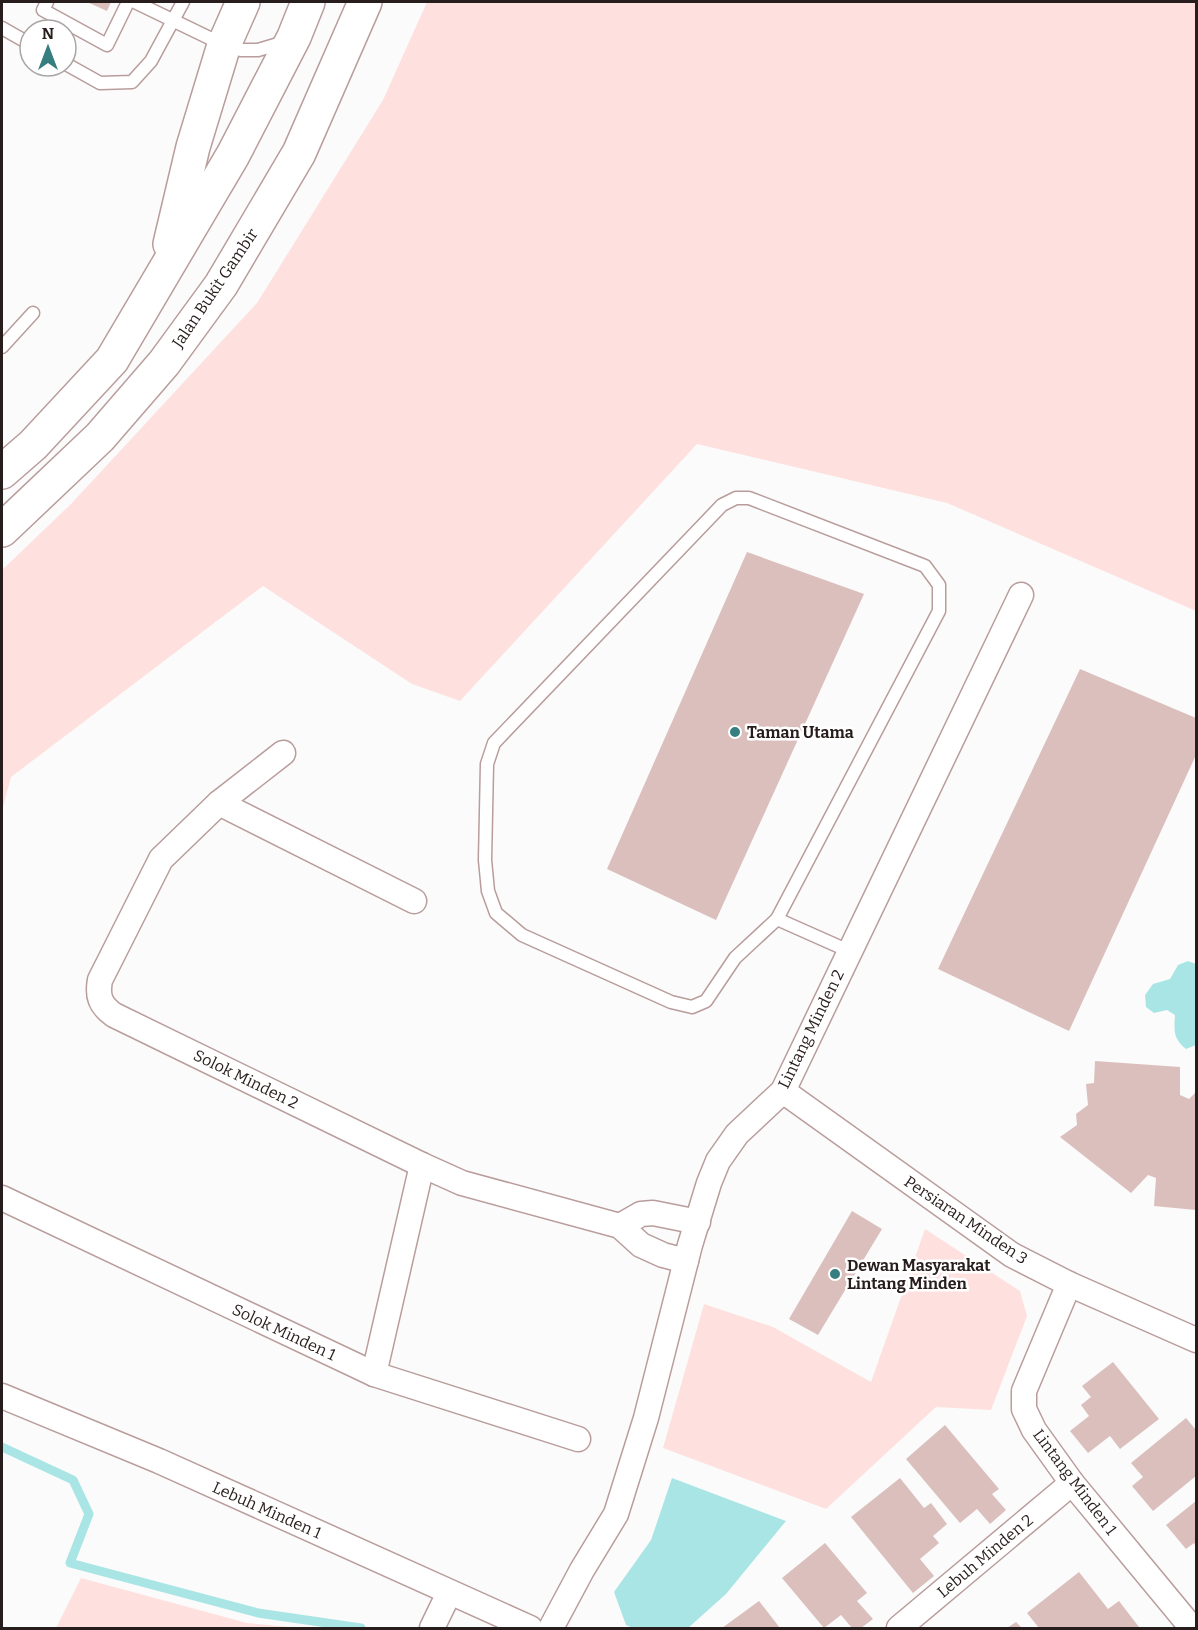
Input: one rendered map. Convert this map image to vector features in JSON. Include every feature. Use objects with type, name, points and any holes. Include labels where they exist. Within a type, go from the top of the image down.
[{"type":"main road","points":[[162,278],[193,147],[224,45],[243,2]]},
{"type":"main road","points":[[2,472],[33,445],[112,360],[233,155],[294,37],[309,2]]},
{"type":"main road","name":"Jalan Bukit Gambir","points":[[2,530],[100,437],[164,363],[221,285],[299,153],[365,2]]},
{"type":"street","name":"Lintang Minden 2","points":[[551,1629],[582,1570],[616,1514],[646,1418],[686,1261],[709,1182],[718,1161],[737,1134],[783,1091],[1021,595]]},
{"type":"street","name":"Solok Minden 2","points":[[283,753],[219,803],[162,859],[104,971],[98,990],[100,1000],[106,1009],[114,1015],[422,1165],[462,1182],[620,1226],[641,1245],[663,1255],[686,1261]]},
{"type":"street","points":[[219,803],[414,901]]},
{"type":"street","name":"Persiaran Minden 3","points":[[783,1091],[1012,1255],[1070,1284],[1197,1340]]},
{"type":"street","points":[[374,1374],[422,1165]]},
{"type":"street","name":"Solok Minden 1","points":[[2,1198],[374,1374],[578,1439]]},
{"type":"street","points":[[620,1226],[641,1215],[653,1214],[698,1222]]},
{"type":"street","name":"Lintang Minden 1","points":[[1070,1284],[1024,1391],[1024,1409],[1034,1430],[1072,1484],[1192,1629]]},
{"type":"street","name":"Lebuh Minden 1","points":[[2,1396],[159,1461],[530,1629]]},
{"type":"street","name":"Lebuh Minden 2","points":[[899,1629],[1072,1484]]},
{"type":"street","points":[[434,1624],[449,1593]]},
{"type":"lane","points":[[47,2],[43,10],[106,45],[128,2]]},
{"type":"lane","points":[[135,2],[224,45],[241,50],[258,50],[279,45],[294,37]]},
{"type":"lane","points":[[78,71],[100,83],[132,82],[151,62],[183,2]]},
{"type":"lane","points":[[2,28],[18,37]]},
{"type":"lane","points":[[2,347],[33,313]]},
{"type":"lane","points":[[736,498],[750,498],[925,566],[939,585],[939,610],[777,919],[735,958],[706,1001],[692,1007],[671,1002],[522,935],[496,913],[488,891],[487,764],[494,742],[722,504],[736,498]]},
{"type":"lane","points":[[777,919],[849,951]]},
{"type":"shaded area","points":[[427,2],[1196,2],[1196,611],[947,503],[697,444],[460,701],[412,684],[263,586],[11,777],[2,811],[2,570],[71,504],[257,303],[383,100]]},
{"type":"shaded area","points":[[925,1229],[1020,1291],[1027,1316],[991,1410],[936,1407],[826,1509],[663,1448],[704,1304],[773,1327],[871,1382]]},
{"type":"shaded area","points":[[81,1578],[247,1623],[303,1628],[56,1628]]},
{"type":"water","points":[[1188,961],[1196,964],[1196,1045],[1186,1049],[1175,1034],[1175,1015],[1167,1010],[1154,1013],[1146,1007],[1145,995],[1153,984],[1170,979],[1178,965]]},
{"type":"water","points":[[672,1478],[786,1521],[726,1594],[688,1628],[633,1628],[626,1625],[614,1592],[651,1540]]},
{"type":"building","points":[[87,2],[111,2],[107,11]]},
{"type":"building","name":"Taman Utama","points":[[747,552],[864,594],[716,920],[607,869]]},
{"type":"building","points":[[1080,669],[1196,718],[1196,755],[1069,1031],[938,969]]},
{"type":"building","points":[[1095,1061],[1180,1067],[1180,1095],[1189,1099],[1196,1092],[1196,1210],[1154,1206],[1156,1178],[1148,1175],[1131,1193],[1060,1137],[1077,1125],[1076,1114],[1088,1105],[1086,1084],[1094,1083]]},
{"type":"building","name":"Dewan Masyarakat Lintang Minden","points":[[852,1211],[882,1229],[818,1335],[789,1319]]},
{"type":"building","points":[[1113,1362],[1159,1419],[1120,1449],[1110,1436],[1088,1453],[1070,1431],[1089,1416],[1081,1405],[1091,1397],[1082,1386]]},
{"type":"building","points":[[1186,1418],[1196,1430],[1196,1476],[1153,1511],[1132,1486],[1143,1477],[1131,1463]]},
{"type":"building","points":[[945,1425],[999,1489],[992,1494],[1006,1510],[990,1524],[977,1509],[960,1523],[906,1459]]},
{"type":"building","points":[[900,1478],[924,1508],[931,1503],[947,1524],[933,1536],[939,1543],[920,1559],[934,1576],[913,1593],[851,1517]]},
{"type":"building","points":[[1196,1501],[1196,1547],[1194,1543],[1186,1549],[1166,1525]]},
{"type":"building","points":[[825,1543],[867,1593],[857,1601],[873,1619],[861,1628],[852,1628],[841,1615],[824,1628],[782,1578]]},
{"type":"building","points":[[1079,1572],[1108,1609],[1119,1601],[1139,1627],[1039,1628],[1027,1613]]},
{"type":"building","points":[[759,1601],[780,1628],[722,1628]]},
{"type":"building","points":[[1016,1622],[1022,1628],[1007,1628]]},
{"type":"waterway","points":[[2,1447],[73,1480],[89,1514],[70,1563],[258,1613],[361,1628]]},
{"type":"place","name":"Taman Utama","points":[[735,732]]},
{"type":"place","name":"Dewan Masyarakat Lintang Minden","points":[[835,1274]]}]
